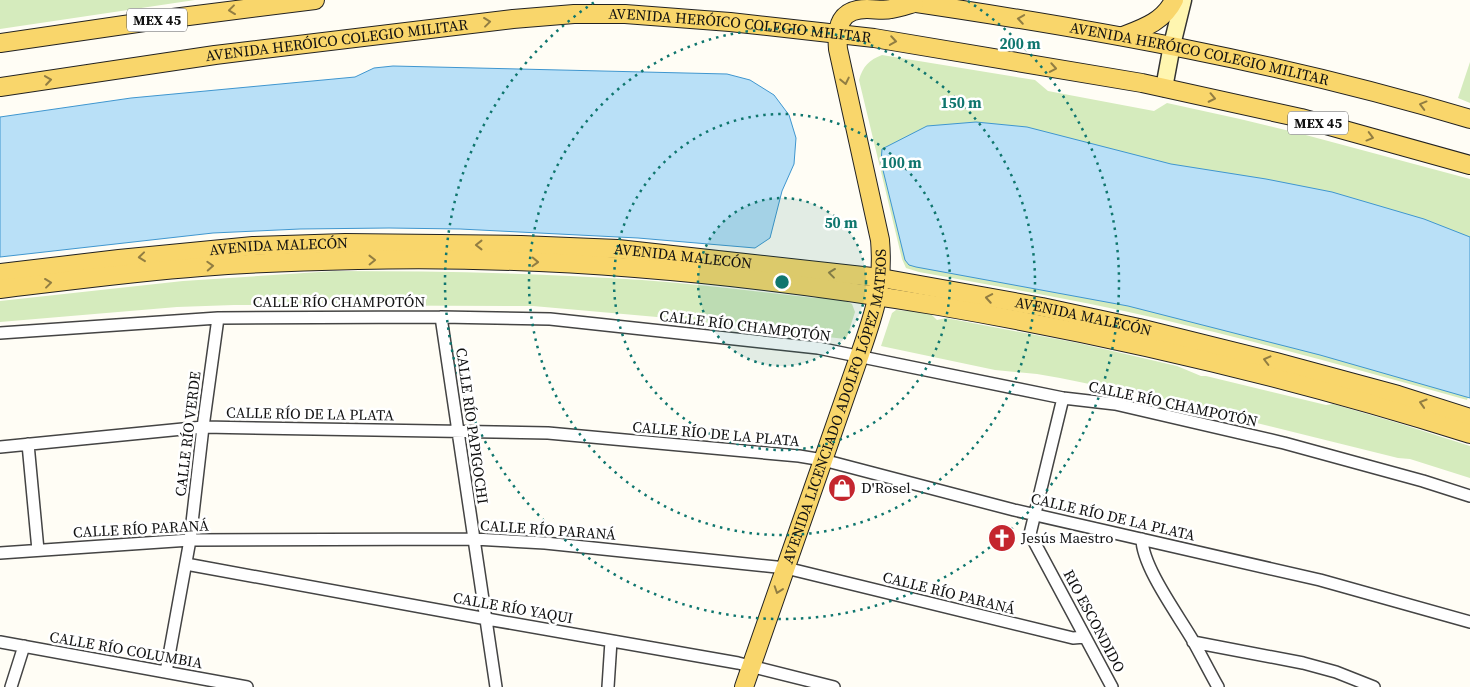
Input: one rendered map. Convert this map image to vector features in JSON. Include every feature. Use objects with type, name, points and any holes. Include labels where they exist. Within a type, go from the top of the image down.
[{"type":"main road","name":"MEX 45","points":[[0,43],[315,0]]},
{"type":"main road","name":"AVENIDA HERÓICO COLEGIO MILITAR","points":[[896,0],[1172,45],[1274,67],[1378,93],[1470,119]]},
{"type":"main road","points":[[1122,36],[1155,22],[1164,15],[1174,0]]},
{"type":"main road","points":[[1164,88],[1183,0]]},
{"type":"main road","points":[[837,33],[841,20],[854,10],[890,10],[914,3]]},
{"type":"main road","name":"AVENIDA HERÓICO COLEGIO MILITAR","points":[[0,87],[215,55],[513,19],[574,14],[625,14],[837,33],[1013,60],[1164,88],[1301,118],[1470,164]]},
{"type":"main road","name":"AVENIDA LICENCIADO ADOLFO LÓPEZ MATEOS","points":[[744,687],[860,357],[875,310],[881,278],[880,240],[838,49],[837,33]]},
{"type":"main road","name":"AVENIDA MALECÓN","points":[[0,273],[208,249],[253,246],[345,243],[521,245],[618,249],[881,278],[1042,307],[1276,362],[1398,395],[1470,418]]},
{"type":"main road","name":"AVENIDA MALECÓN","points":[[0,289],[201,267],[359,260],[416,259],[538,262],[635,267],[878,296],[1012,319],[1112,339],[1257,373],[1470,434]]},
{"type":"street","name":"CALLE RÍO CHAMPOTÓN","points":[[0,333],[218,318],[441,317],[550,319],[818,348],[1063,398],[1115,404],[1284,443],[1423,481],[1470,496]]},
{"type":"street","name":"CALLE RÍO PAPIGOCHI","points":[[441,317],[496,687]]},
{"type":"street","name":"CALLE RÍO VERDE","points":[[166,672],[190,540],[218,318]]},
{"type":"street","name":"RIO ESCONDIDO","points":[[1063,398],[1030,534],[1112,687]]},
{"type":"street","name":"CALLE RÍO DE LA PLATA","points":[[0,447],[203,427],[548,433],[790,455],[824,460],[1035,514],[1320,580],[1470,622]]},
{"type":"street","points":[[28,444],[38,550]]},
{"type":"street","name":"CALLE RÍO PARANÁ","points":[[0,553],[190,540],[474,539],[545,543],[786,568],[1072,638],[1085,637]]},
{"type":"street","points":[[1142,539],[1142,549],[1152,573],[1218,687]]},
{"type":"street","name":"CALLE RÍO YAQUI","points":[[186,564],[751,667],[834,687]]},
{"type":"street","points":[[608,687],[611,641]]},
{"type":"street","name":"CALLE RÍO COLUMBIA","points":[[0,642],[247,687]]},
{"type":"street","points":[[1193,642],[1302,663],[1336,672],[1374,687]]},
{"type":"street","points":[[11,687],[24,646]]},
{"type":"green space","points":[[0,0],[195,0],[0,29]]},
{"type":"green space","points":[[882,55],[1035,80],[1048,91],[1154,111],[1167,103],[1302,134],[1470,179],[1470,391],[1467,400],[1199,328],[1130,312],[906,268],[902,259],[859,80],[867,64]]},
{"type":"green space","points":[[1470,62],[1470,103],[1458,98]]},
{"type":"green space","points":[[335,271],[527,274],[664,282],[815,298],[834,298],[852,304],[855,312],[845,339],[657,317],[533,306],[234,305],[177,307],[0,322],[0,301],[183,281]]},
{"type":"green space","points":[[918,309],[931,314],[937,320],[946,318],[1078,343],[1177,366],[1201,376],[1326,405],[1333,404],[1398,423],[1470,446],[1470,478],[1410,459],[1398,458],[1220,414],[1202,407],[1060,378],[995,370],[881,346],[892,313],[896,310]]},
{"type":"water","points":[[393,66],[727,74],[750,80],[774,95],[789,115],[796,138],[794,164],[782,191],[770,238],[755,248],[638,238],[460,229],[300,229],[213,233],[0,257],[0,117],[131,98],[355,77],[374,68]]},
{"type":"water","points":[[976,122],[1027,127],[1171,164],[1332,192],[1424,219],[1470,237],[1470,398],[1320,355],[1128,306],[909,265],[905,260],[881,162],[882,149],[927,126]]},
{"type":"place","name":"D'Rosel","points":[[842,488]]},
{"type":"place","name":"Jesús Maestro","points":[[1002,538]]}]
